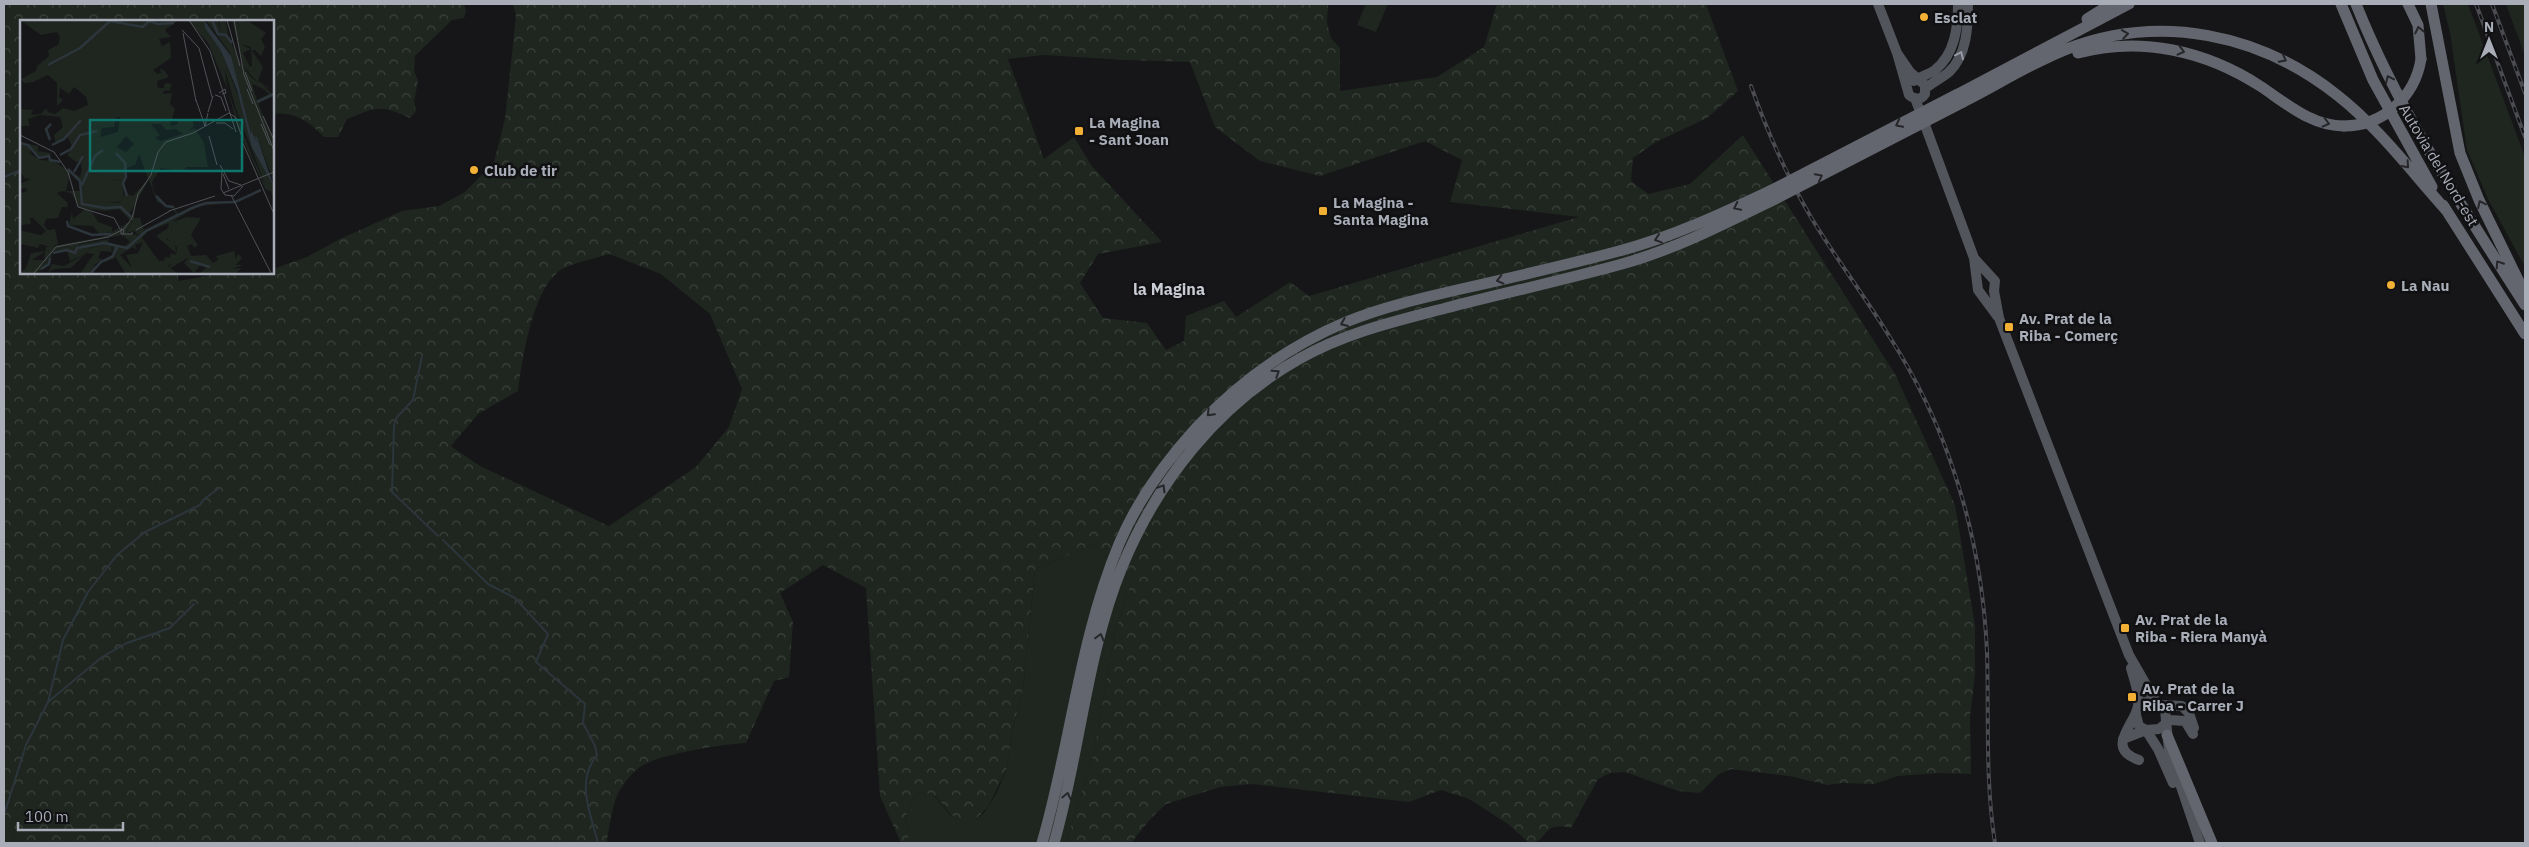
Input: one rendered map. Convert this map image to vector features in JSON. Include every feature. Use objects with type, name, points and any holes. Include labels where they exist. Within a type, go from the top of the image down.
[{"type":"highway","points":[[1960,98],[1993,71],[2111,4]]},
{"type":"highway","points":[[1054,843],[1071,777],[1099,642],[1121,570],[1140,528],[1167,480],[1208,432],[1241,400],[1264,382],[1300,358],[1350,336],[1402,319],[1625,263],[1696,237],[1960,98],[2041,51],[2129,4]]},
{"type":"highway","name":"Autovia del Nord-est","points":[[2341,4],[2373,80],[2406,143],[2525,334]]},
{"type":"highway","name":"Autovia del Nord-est","points":[[2356,4],[2406,113],[2525,305]]},
{"type":"highway","points":[[1960,98],[2058,59],[2087,50],[2123,46],[2170,49],[2205,58],[2240,74],[2309,117],[2328,124],[2344,126],[2363,124],[2381,117],[2396,107],[2413,85],[2421,59],[2418,25],[2408,4]]},
{"type":"highway","points":[[2431,4],[2455,137],[2465,168],[2525,294]]},
{"type":"highway","points":[[2436,4],[2440,17],[2444,72]]},
{"type":"highway","points":[[2000,83],[2068,48],[2125,34],[2178,31],[2235,41],[2282,58],[2338,95],[2374,128],[2446,210]]},
{"type":"highway","points":[[1042,843],[1095,613],[1118,546],[1141,501],[1181,444],[1238,387],[1264,367],[1346,322],[1404,303],[1619,251],[1659,239],[1773,195]]},
{"type":"highway","points":[[2167,735],[2212,843]]},
{"type":"main road","points":[[1878,4],[1897,53],[1923,96],[1914,98]]},
{"type":"main road","points":[[1958,4],[1955,36],[1947,55],[1934,70],[1917,84],[1909,95],[1914,98],[1974,258],[1979,281],[1977,287],[1999,318]]},
{"type":"main road","points":[[1917,84],[1948,73],[1960,57],[1965,42],[1968,4]]},
{"type":"main road","points":[[1974,258],[1996,283],[1994,291],[1999,318],[2128,655],[2137,691],[2137,711],[2140,726],[2146,730],[2165,764],[2194,843]]},
{"type":"main road","points":[[1979,281],[1984,277],[1990,277]]},
{"type":"main road","points":[[1982,294],[1988,295],[1994,291]]},
{"type":"main road","points":[[2128,655],[2166,714],[2167,735],[2175,771],[2200,843]]},
{"type":"main road","points":[[2123,740],[2137,736],[2146,730],[2159,729],[2166,722],[2177,719],[2185,721],[2194,734],[2194,726],[2189,713],[2182,706],[2148,701],[2137,711],[2126,729],[2123,740],[2127,753],[2139,760],[2132,747],[2137,736]]},
{"type":"green space","points":[[4,4],[464,4],[466,11],[464,18],[452,20],[415,56],[414,71],[418,81],[414,101],[416,111],[410,118],[385,109],[372,110],[347,119],[338,137],[324,137],[307,122],[295,116],[274,114],[274,20],[20,20],[20,274],[177,274],[179,281],[218,274],[274,274],[274,269],[307,257],[340,239],[402,211],[439,206],[465,192],[494,162],[505,119],[516,16],[513,4],[1328,4],[1327,23],[1331,38],[1340,48],[1340,91],[1437,77],[1484,47],[1497,4],[1706,4],[1738,91],[1707,118],[1656,142],[1633,158],[1631,181],[1648,194],[1690,184],[1743,135],[1895,374],[1955,505],[1975,626],[1975,675],[1970,716],[1971,774],[1940,773],[1898,776],[1874,784],[1842,783],[1828,785],[1789,776],[1731,769],[1719,774],[1700,793],[1678,791],[1625,772],[1610,773],[1598,779],[1571,828],[1553,827],[1540,840],[1529,843],[1508,824],[1469,799],[1441,790],[1409,802],[1252,784],[1220,787],[1166,804],[1152,817],[1131,843],[1066,843],[1093,756],[1115,633],[1131,583],[1094,544],[1035,569],[1023,690],[1012,731],[1007,768],[988,807],[975,820],[960,819],[950,814],[933,794],[921,793],[916,795],[906,815],[909,843],[901,843],[880,796],[866,588],[823,565],[780,593],[793,622],[789,677],[774,681],[746,743],[722,745],[676,754],[649,762],[640,767],[626,781],[616,798],[607,839],[608,843],[12,843],[15,830],[4,826]],"holes":[[[1044,55],[1190,62],[1215,127],[1260,161],[1320,176],[1425,141],[1462,160],[1450,202],[1579,217],[1309,296],[1290,282],[1236,317],[1224,301],[1186,316],[1184,341],[1166,350],[1147,323],[1103,318],[1080,283],[1098,254],[1162,242],[1091,165],[1074,137],[1044,159],[1008,59]],[[609,254],[661,274],[710,314],[742,389],[729,427],[696,467],[609,526],[480,466],[451,446],[478,414],[518,391],[522,362],[535,311],[541,295],[558,272],[568,266]]]},
{"type":"green space","points":[[1366,4],[1388,4],[1376,32],[1357,25]]},
{"type":"green space","points":[[2443,4],[2468,4],[2525,157],[2525,267],[2488,199],[2467,150],[2450,33]]},
{"type":"green space","points":[[2506,4],[2525,4],[2525,56]]},
{"type":"green space","points":[[1094,544],[1131,583],[1115,633],[1093,756],[1066,843],[909,843],[906,815],[916,795],[921,793],[933,794],[950,815],[969,820],[975,820],[985,812],[997,792],[1007,768],[1012,731],[1023,690],[1035,569]]},
{"type":"green space","points":[[4,826],[15,830],[12,843],[4,843]]},
{"type":"waterway","points":[[4,177],[20,170]]},
{"type":"waterway","points":[[422,356],[413,400],[397,417],[394,425],[392,492],[438,536]]},
{"type":"waterway","points":[[4,815],[26,745],[48,702],[63,640],[88,592],[117,555],[145,532],[200,505],[203,500],[219,488]]},
{"type":"waterway","points":[[443,540],[488,584],[515,598],[548,634],[536,662],[585,704],[583,723],[595,746],[597,755],[590,765],[586,787],[589,810],[598,843]]},
{"type":"waterway","points":[[48,702],[102,657],[127,643],[170,628],[194,604]]},
{"type":"railway","points":[[2476,4],[2525,137]]},
{"type":"railway","points":[[2492,4],[2525,93]]},
{"type":"railway","points":[[1751,86],[1778,154],[1803,203],[1900,353],[1916,383],[1938,428],[1958,483],[1976,554],[1983,603],[1987,652],[1990,796],[1995,843]]},
{"type":"place","name":"Esclat","points":[[1924,17]]},
{"type":"place","name":"La Magina - Sant Joan","points":[[1079,131]]},
{"type":"place","name":"Club de tir","points":[[474,170]]},
{"type":"place","name":"La Magina - Santa Magina","points":[[1323,211]]},
{"type":"place","name":"La Nau","points":[[2391,285]]},
{"type":"place","name":"Av. Prat de la Riba - Comerç","points":[[2009,327]]},
{"type":"place","name":"Av. Prat de la Riba - Riera Manyà","points":[[2125,628]]},
{"type":"place","name":"Av. Prat de la Riba - Carrer J","points":[[2132,697]]},
{"type":"district","name":"la Magina","points":[[1169,289]]}]
